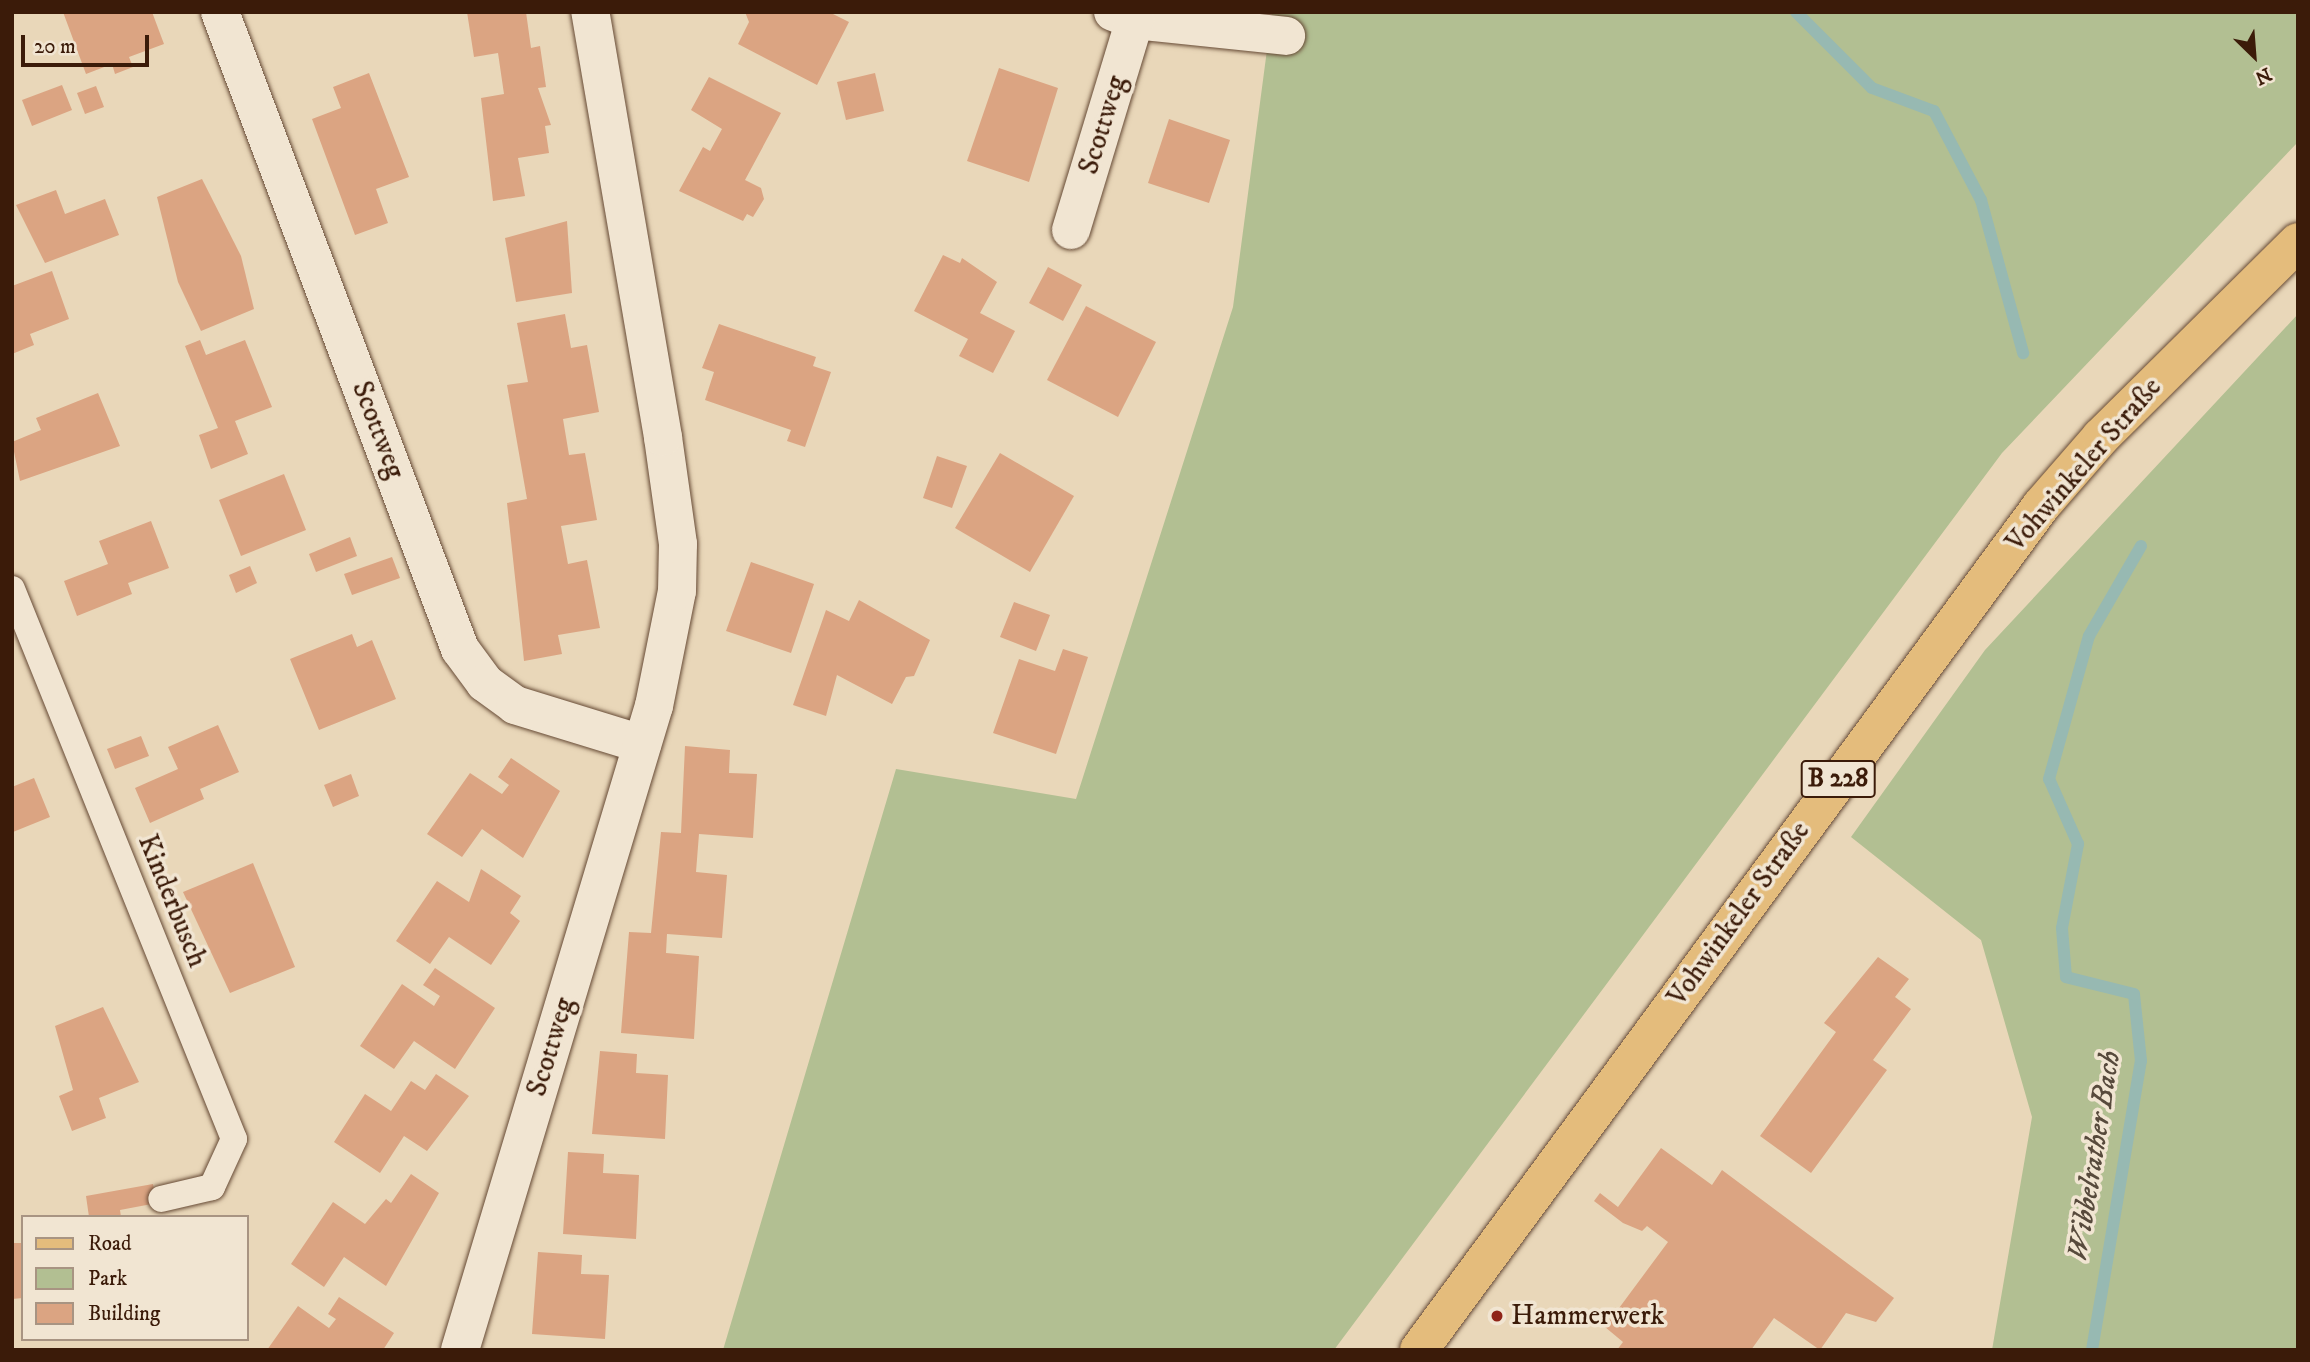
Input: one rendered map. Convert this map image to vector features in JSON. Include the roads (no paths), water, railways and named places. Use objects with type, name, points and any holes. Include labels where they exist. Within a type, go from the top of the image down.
[{"type":"main road","name":"Vohwinkeler Straße","points":[[1419,1350],[2041,506],[2101,437],[2298,242]]},
{"type":"street","name":"Scottweg","points":[[220,12],[460,649],[485,683],[515,705],[642,744]]},
{"type":"street","name":"Scottweg","points":[[460,1350],[642,744],[677,591],[678,544],[590,12]]},
{"type":"street","name":"Scottweg","points":[[1071,230],[1124,16],[1286,36]]},
{"type":"lane","name":"Kinderbusch","points":[[12,589],[234,1139],[212,1188],[161,1199]]},
{"type":"waterway","name":"Wibbelrather Bach","points":[[1796,12],[1872,88],[1934,111],[1981,200],[2023,353]]},
{"type":"waterway","name":"Wibbelrather Bach","points":[[2092,1350],[2141,1061],[2134,994],[2066,977],[2062,928],[2078,844],[2049,779],[2089,636],[2141,546]]},
{"type":"place","name":"Hammerwerk","points":[[1497,1316]]}]
